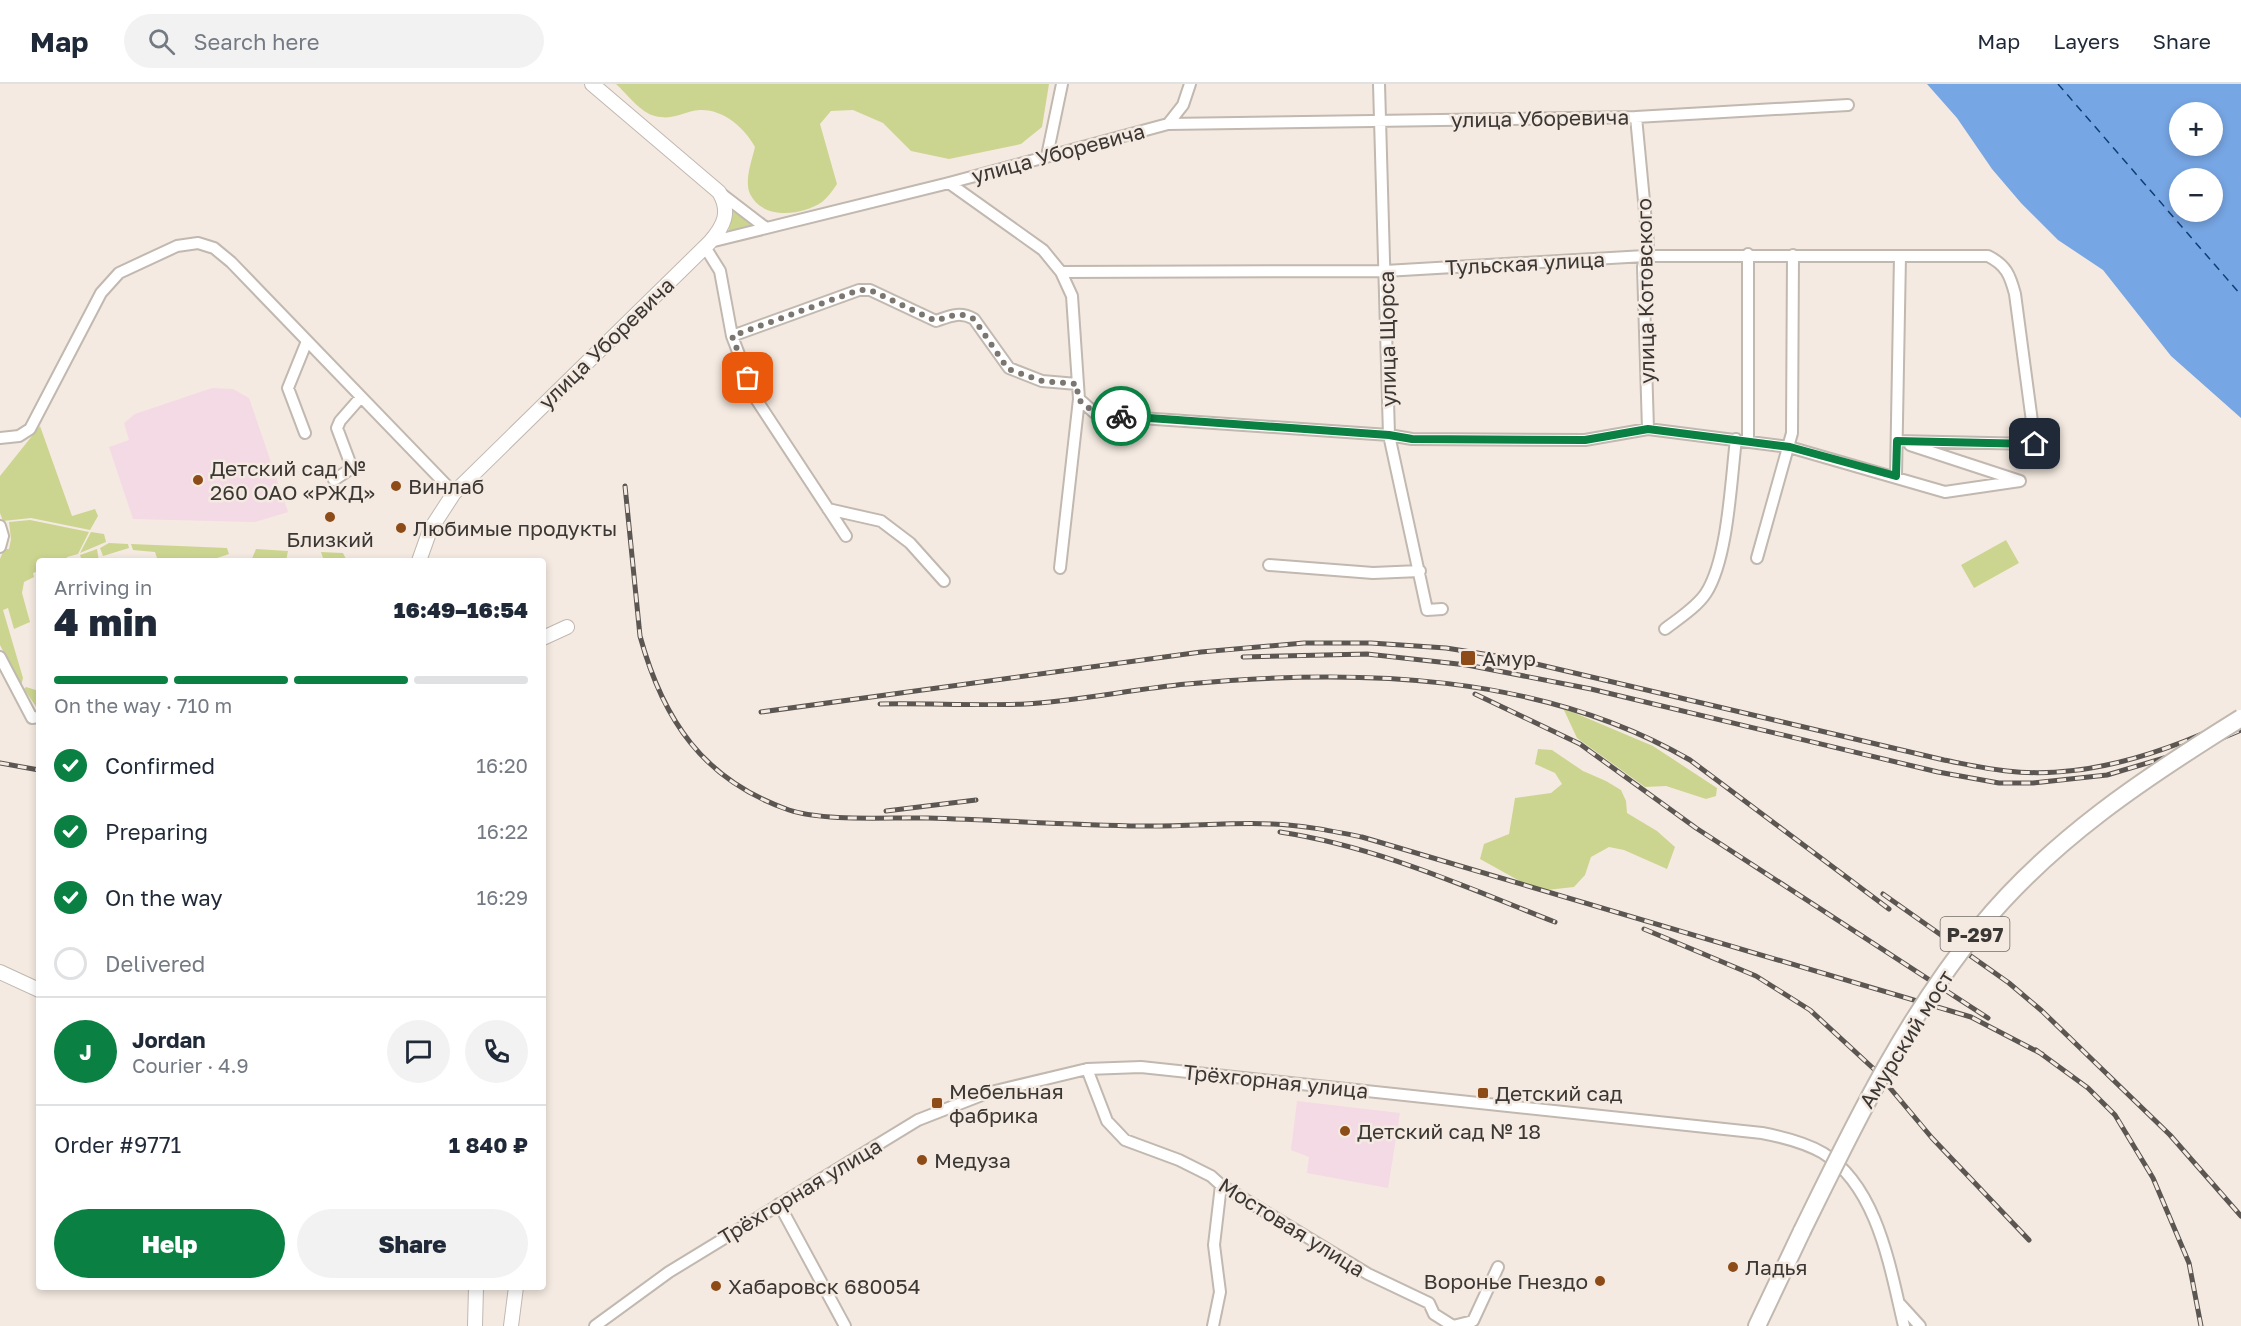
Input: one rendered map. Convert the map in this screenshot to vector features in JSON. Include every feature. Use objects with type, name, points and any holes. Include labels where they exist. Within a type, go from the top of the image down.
[{"type":"highway","name":"Амурский мост","points":[[1757,1326],[1872,1090],[1908,1028],[1981,926],[2059,846],[2107,807],[2159,768],[2241,718]]},
{"type":"main road","points":[[592,84],[719,192],[726,204],[726,216],[721,230],[707,245]]},
{"type":"main road","name":"улица Уборевича","points":[[420,558],[430,530],[454,493],[707,245]]},
{"type":"main road","points":[[546,637],[567,627]]},
{"type":"main road","points":[[0,972],[36,989]]},
{"type":"main road","points":[[476,1290],[476,1326]]},
{"type":"main road","points":[[511,1326],[516,1290]]},
{"type":"street","points":[[1047,156],[1062,84]]},
{"type":"street","points":[[1168,124],[1183,105],[1190,84]]},
{"type":"street","name":"улица Щорса","points":[[1379,84],[1389,435],[1427,610],[1442,609]]},
{"type":"street","name":"улица Уборевича","points":[[707,245],[1168,124],[1636,117],[1848,105]]},
{"type":"street","name":"улица Котовского","points":[[1636,117],[1648,243],[1643,267],[1648,429]]},
{"type":"street","points":[[949,183],[1043,250],[1061,272],[1072,296],[1075,313],[1078,399],[1060,568]]},
{"type":"street","points":[[719,192],[766,228]]},
{"type":"street","points":[[0,438],[19,436],[30,429],[101,293],[119,273],[177,246],[198,243],[214,248],[231,262],[454,493]]},
{"type":"street","points":[[707,245],[720,271],[732,336],[756,399],[846,536]]},
{"type":"street","points":[[1665,629],[1705,595],[1713,581],[1725,528],[1742,439],[1748,254]]},
{"type":"street","name":"Тульская улица","points":[[1061,272],[1385,271],[1645,256],[1748,254],[1988,256],[2000,262],[2009,272],[2015,294],[2035,444],[1897,441]]},
{"type":"street","points":[[1757,558],[1790,447],[1793,255]]},
{"type":"street","points":[[1896,476],[1900,256]]},
{"type":"street","points":[[732,336],[859,290],[870,290],[936,321],[960,313],[968,315],[974,319],[1008,369],[1042,381],[1077,384]]},
{"type":"street","points":[[305,433],[288,388],[307,341]]},
{"type":"street","points":[[334,480],[352,468],[338,428],[340,421],[362,397]]},
{"type":"street","points":[[1078,399],[1097,415],[1389,435],[1412,439],[1585,440],[1648,429],[1742,439],[1790,447],[1945,492],[2020,481],[1897,441]]},
{"type":"street","points":[[828,509],[880,521],[910,543],[944,581]]},
{"type":"street","points":[[0,526],[3,536],[0,547]]},
{"type":"street","points":[[1269,565],[1373,573],[1420,572]]},
{"type":"street","points":[[0,657],[32,718],[36,717]]},
{"type":"street","name":"Трёхгорная улица","points":[[595,1326],[669,1272],[918,1120],[987,1093],[1087,1069],[1141,1067],[1762,1132],[1797,1140],[1833,1161],[1857,1186],[1871,1212],[1904,1326]]},
{"type":"street","name":"Мостовая улица","points":[[1087,1069],[1107,1121],[1125,1140],[1150,1147],[1211,1176],[1221,1185],[1368,1274],[1429,1303],[1434,1314],[1453,1326],[1473,1321],[1498,1267]]},
{"type":"street","points":[[1213,1326],[1220,1292],[1214,1245],[1221,1185]]},
{"type":"street","points":[[779,1204],[845,1326]]},
{"type":"street","points":[[1898,1303],[1920,1326]]},
{"type":"shaded area","name":"Детский сад № 260 ОАО «РЖД»","points":[[212,388],[233,389],[249,398],[288,512],[255,522],[133,519],[109,447],[129,440],[124,423],[135,414]]},
{"type":"shaded area","name":"Детский сад № 18","points":[[1297,1101],[1400,1113],[1388,1188],[1307,1173],[1309,1157],[1291,1150]]},
{"type":"green space","points":[[616,84],[1049,84],[1042,127],[1021,144],[949,159],[911,151],[883,123],[853,110],[831,111],[820,124],[837,184],[822,202],[813,207],[783,213],[764,208],[750,194],[748,177],[755,147],[732,121],[717,113],[700,110],[674,117],[655,116],[639,107]]},
{"type":"green space","points":[[734,209],[753,226],[728,233]]},
{"type":"green space","points":[[40,426],[72,516],[95,509],[98,516],[90,530],[31,518],[3,521],[0,513],[0,476]]},
{"type":"green space","points":[[30,520],[89,532],[78,554],[67,558],[36,558],[34,577],[24,582],[22,593],[30,622],[14,629],[8,608],[3,610],[23,678],[21,686],[0,645],[0,559],[4,549],[9,549],[11,539],[9,522]]},
{"type":"green space","points":[[91,532],[104,534],[106,542],[80,553]]},
{"type":"green space","points":[[2006,540],[2019,563],[1974,588],[1961,565]]},
{"type":"green space","points":[[350,541],[366,549],[335,547],[332,542]]},
{"type":"green space","points":[[109,543],[128,544],[129,548],[103,556],[100,548]]},
{"type":"green space","points":[[131,544],[227,548],[229,554],[217,558],[157,558],[155,552],[133,550]]},
{"type":"green space","points":[[97,549],[98,558],[81,558],[80,555]]},
{"type":"green space","points":[[256,549],[288,551],[287,558],[252,558]]},
{"type":"green space","points":[[321,552],[343,553],[346,558],[323,558]]},
{"type":"green space","points":[[26,687],[36,690],[36,707],[24,689]]},
{"type":"green space","points":[[1563,708],[1653,746],[1717,788],[1716,796],[1706,799],[1666,786],[1645,787],[1577,738]]},
{"type":"green space","points":[[1538,749],[1552,750],[1583,771],[1621,790],[1626,801],[1627,813],[1657,831],[1675,847],[1667,869],[1624,850],[1609,847],[1591,857],[1585,875],[1574,887],[1538,891],[1480,859],[1484,844],[1509,834],[1515,798],[1551,793],[1562,784],[1555,773],[1535,764]]},
{"type":"water","points":[[1927,84],[2241,84],[2241,418],[2171,356],[2103,270],[2058,240],[2021,203],[1992,169],[1957,118]]},
{"type":"ferry route","points":[[2058,84],[2241,295]]},
{"type":"railway","points":[[625,486],[640,636],[661,694],[691,743],[710,764],[733,782],[789,810],[820,816],[857,818],[928,818],[1088,825],[1272,824],[1306,827],[1362,837],[1971,1017],[2042,1054]]},
{"type":"railway","points":[[761,712],[1201,652],[1304,643],[1371,643],[1446,648],[1515,659],[1944,760],[2007,771],[2037,773],[2067,771],[2128,760],[2186,741],[2241,716]]},
{"type":"railway","points":[[1243,657],[1367,654],[1467,665],[1591,689],[1938,772],[1999,783],[2033,783],[2107,775],[2201,747],[2241,730]]},
{"type":"railway","points":[[880,704],[1025,704],[1187,684],[1316,677],[1381,678],[1446,683],[1510,694],[1572,709],[1632,731],[1690,760],[1889,909]]},
{"type":"railway","points":[[1475,694],[1580,744],[1696,828],[1988,1018]]},
{"type":"railway","points":[[0,763],[36,769]]},
{"type":"railway","points":[[886,811],[976,800]]},
{"type":"railway","points":[[1280,832],[1351,847],[1420,869],[1555,922]]},
{"type":"railway","points":[[1883,894],[2009,983],[2042,1011],[2170,1135],[2241,1216]]},
{"type":"railway","points":[[1644,929],[1756,976],[1810,1010],[1875,1070],[1932,1138],[2029,1240]]},
{"type":"railway","points":[[2036,1050],[2088,1088],[2115,1115],[2153,1178],[2189,1263],[2201,1326]]},
{"type":"way so far","points":[[748,378],[732,336],[859,290],[870,290],[879,292],[936,321],[960,313],[968,315],[974,319],[1008,369],[1042,381],[1077,384],[1078,399],[1097,415],[1121,416]]},
{"type":"place","name":"Детский сад № 260 ОАО «РЖД»","points":[[198,480]]},
{"type":"place","name":"Винлаб","points":[[396,486]]},
{"type":"place","name":"Близкий","points":[[330,517]]},
{"type":"place","name":"Любимые продукты","points":[[401,528]]},
{"type":"place","name":"Амур","points":[[1468,658]]},
{"type":"place","name":"Детский сад","points":[[1483,1093]]},
{"type":"place","name":"Мебельная фабрика","points":[[937,1103]]},
{"type":"place","name":"Детский сад № 18","points":[[1345,1131]]},
{"type":"place","name":"Медуза","points":[[922,1160]]},
{"type":"place","name":"Ладья","points":[[1733,1267]]},
{"type":"place","name":"Воронье Гнездо","points":[[1600,1281]]},
{"type":"place","name":"Хабаровск 680054","points":[[716,1286]]},
{"type":"route","points":[[1121,416],[1389,435],[1412,439],[1585,440],[1648,429],[1790,447],[1896,476],[1897,441],[2035,444]]}]
